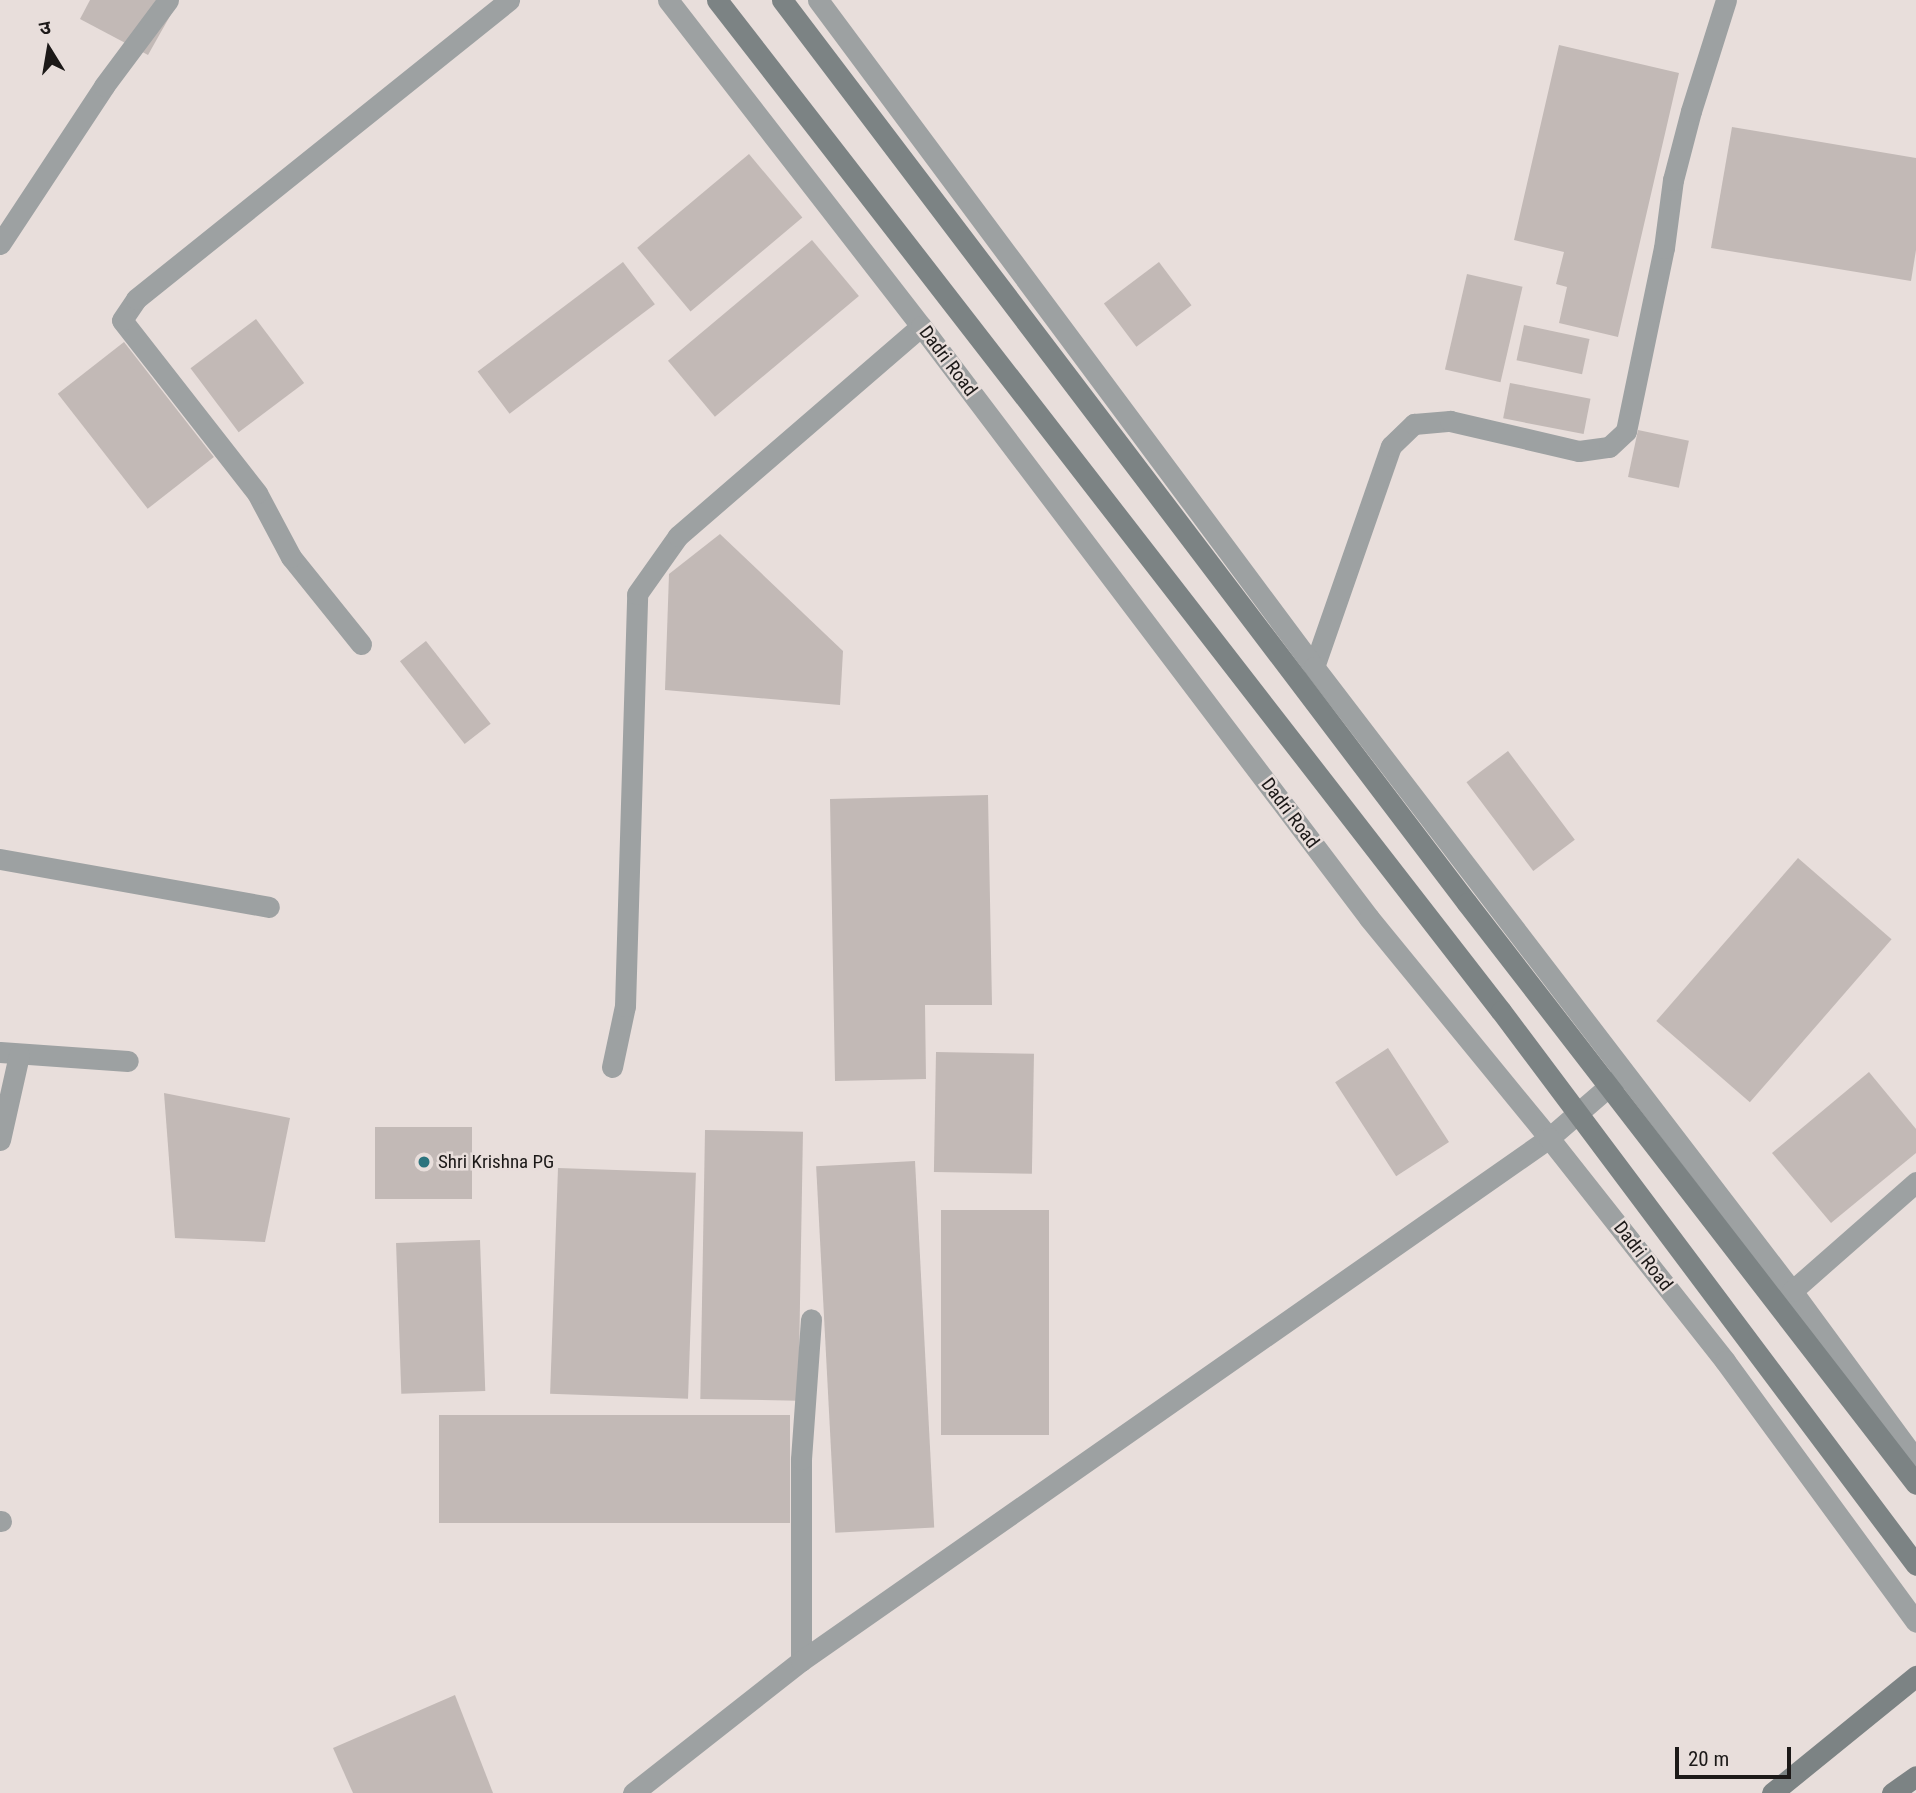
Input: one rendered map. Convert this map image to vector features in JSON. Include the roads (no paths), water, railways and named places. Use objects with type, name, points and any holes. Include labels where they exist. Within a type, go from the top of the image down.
[{"type":"main road","points":[[717,0],[1501,1011],[1916,1565]]},
{"type":"main road","points":[[782,0],[1475,914],[1916,1484]]},
{"type":"main road","points":[[1772,1793],[1916,1676]]},
{"type":"main road","points":[[1892,1793],[1916,1776]]},
{"type":"street","points":[[0,244],[104,86],[167,0]]},
{"type":"street","points":[[361,644],[291,557],[257,493],[122,320],[136,299],[509,0]]},
{"type":"street","name":"Dadri Road","points":[[668,0],[921,326],[1369,918],[1549,1138],[1725,1361],[1916,1622]]},
{"type":"street","points":[[818,0],[1314,667],[1792,1291],[1916,1460]]},
{"type":"street","points":[[1314,667],[1391,446],[1414,424],[1450,421],[1579,451],[1609,446],[1626,431],[1664,248],[1673,180],[1691,111],[1726,0]]},
{"type":"street","points":[[612,1068],[625,1006],[637,594],[678,536],[921,326]]},
{"type":"street","points":[[0,859],[269,906]]},
{"type":"street","points":[[0,1140],[10,1053],[128,1061]]},
{"type":"street","points":[[633,1793],[801,1661],[1549,1138],[1624,1072]]},
{"type":"street","points":[[1792,1291],[1916,1182]]},
{"type":"street","points":[[801,1661],[801,1459],[811,1319]]},
{"type":"place","name":"Shri Krishna PG","points":[[424,1162]]}]
